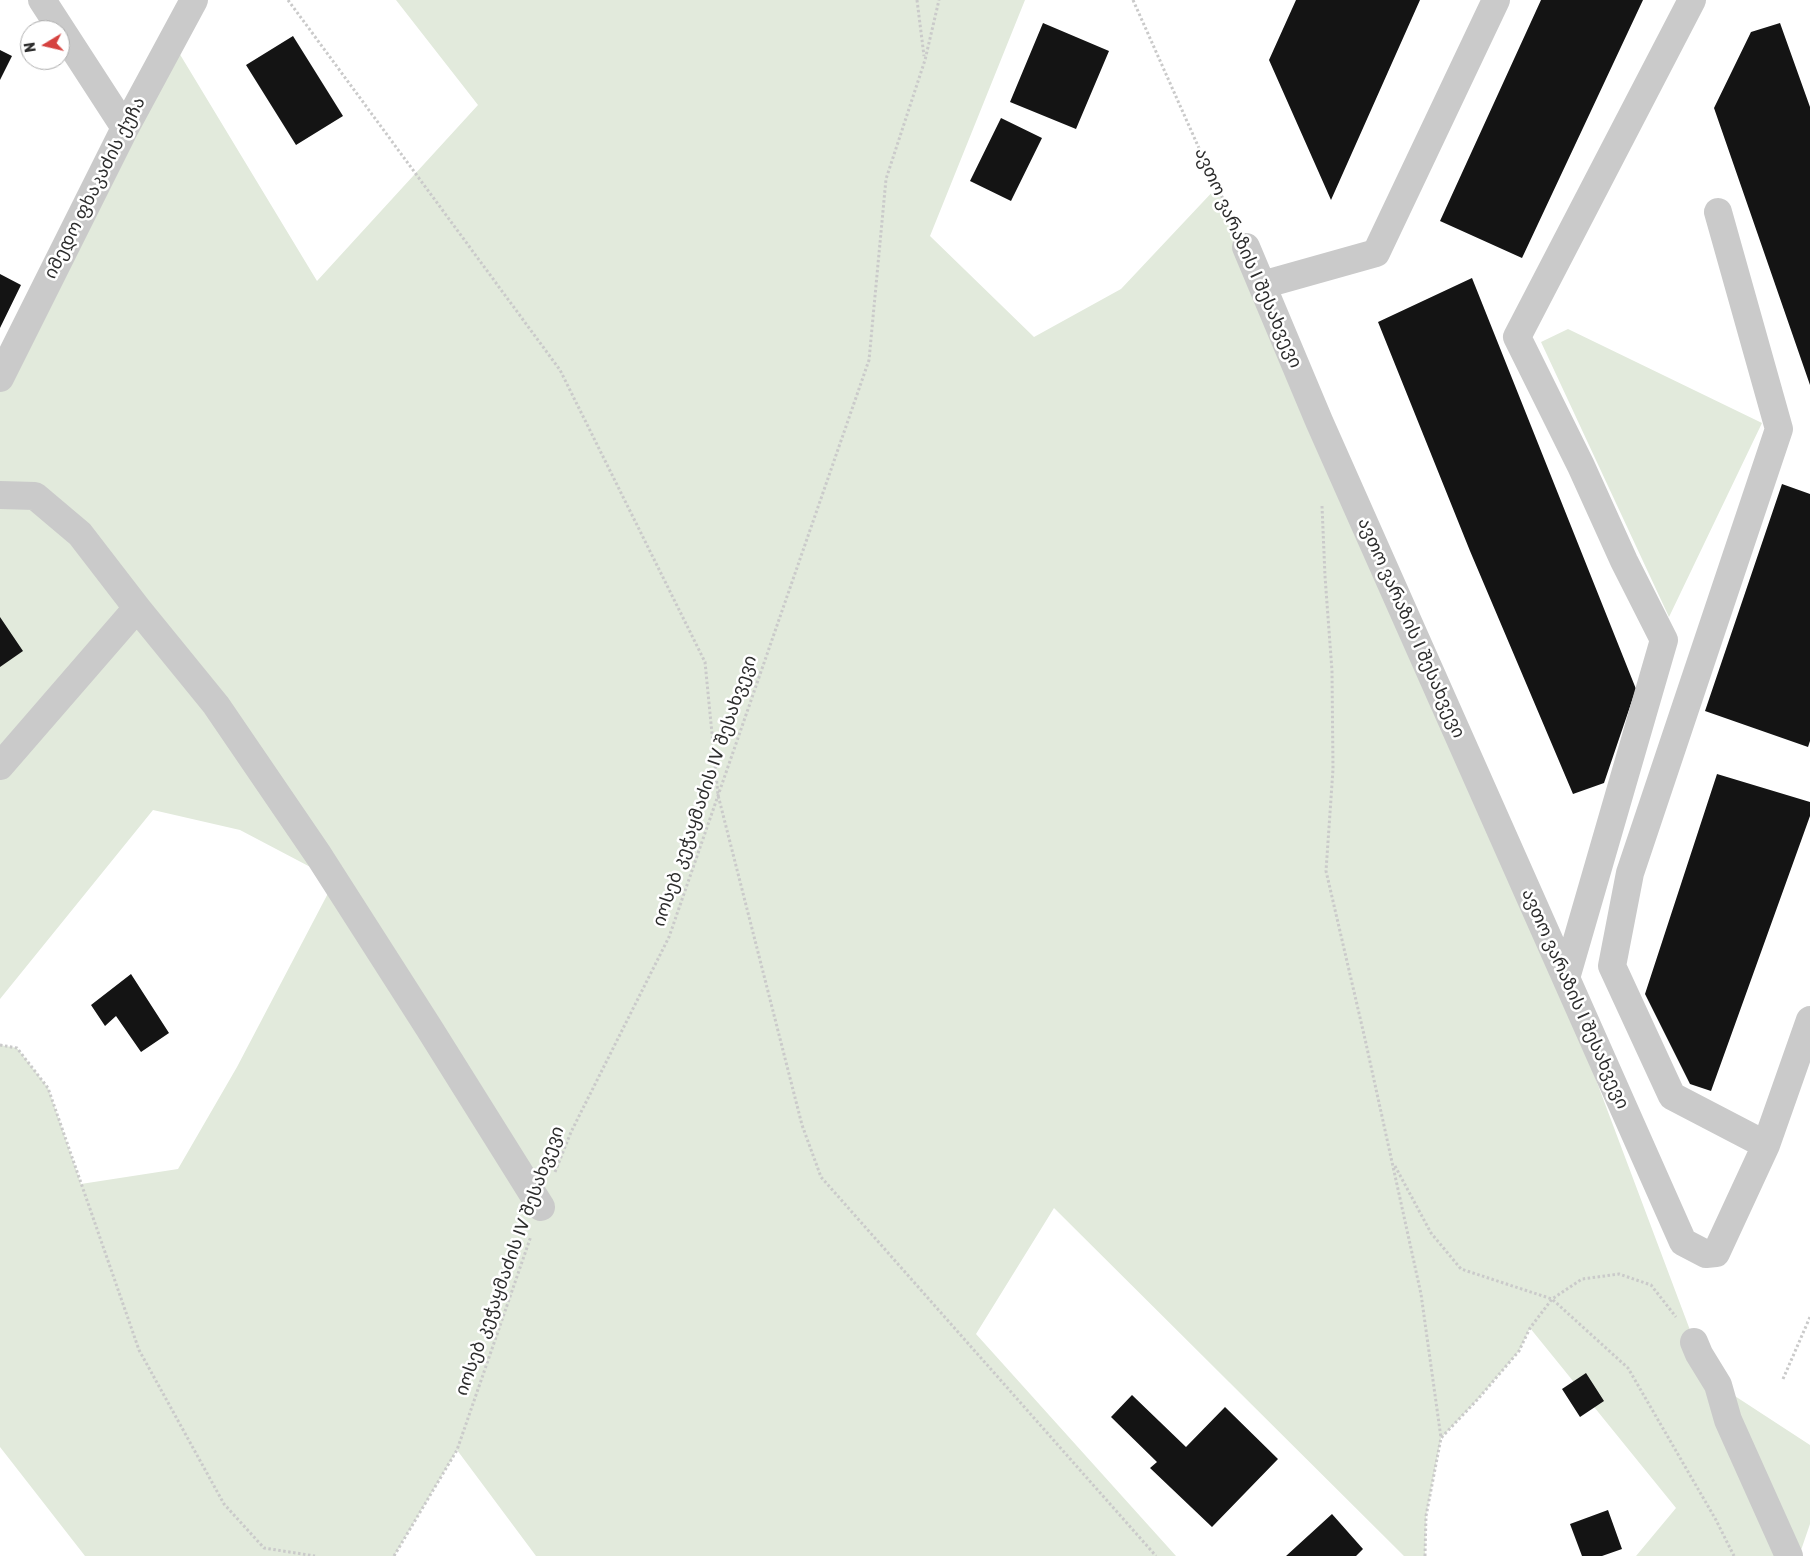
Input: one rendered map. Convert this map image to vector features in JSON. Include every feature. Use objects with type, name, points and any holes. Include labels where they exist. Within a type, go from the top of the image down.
[{"type":"street","points":[[42,0],[125,128]]},
{"type":"street","name":"იმედო ფხაკაძის ქუჩა","points":[[0,378],[125,128],[194,0]]},
{"type":"street","points":[[1262,285],[1376,253],[1496,0]]},
{"type":"street","points":[[1566,978],[1664,640],[1624,561],[1581,466],[1517,337],[1692,0]]},
{"type":"street","points":[[1718,212],[1779,429],[1630,873],[1612,966],[1672,1096],[1766,1145],[1810,1020]]},
{"type":"street","name":"ავთო ვარაზის I შესახვევი","points":[[1246,247],[1319,421],[1683,1242],[1706,1254],[1716,1253],[1766,1145]]},
{"type":"street","points":[[0,495],[35,496],[80,534],[216,705],[319,856],[540,1207]]},
{"type":"street","points":[[0,766],[137,608]]},
{"type":"street","points":[[1694,1342],[1718,1385],[1728,1420],[1789,1556]]},
{"type":"path","points":[[288,0],[560,370],[652,559],[705,662],[718,795],[802,1125],[821,1177],[1156,1556]]},
{"type":"path","points":[[917,0],[925,60]]},
{"type":"path","name":"იოსებ კეჭაყმაძის IV შესახვევი","points":[[394,1556],[457,1450],[540,1207],[571,1132],[669,937],[869,360],[886,180],[925,60],[939,0]]},
{"type":"path","name":"ავთო ვარაზის I შესახვევი","points":[[1133,0],[1198,146],[1246,247]]},
{"type":"path","points":[[1322,498],[1325,576],[1332,670],[1333,769],[1326,871],[1421,1294],[1442,1438],[1426,1516],[1425,1556]]},
{"type":"path","points":[[0,1045],[17,1048],[48,1088],[139,1350],[224,1504],[264,1548],[315,1556]]},
{"type":"path","points":[[1392,1162],[1431,1233],[1461,1269],[1552,1299],[1628,1368],[1716,1520],[1734,1556]]},
{"type":"path","points":[[1442,1438],[1519,1351],[1530,1328],[1552,1299],[1582,1279],[1619,1274],[1650,1285],[1694,1342]]},
{"type":"path","points":[[1783,1378],[1810,1317]]},
{"type":"shaded area","points":[[396,0],[1025,0],[930,236],[1034,337],[1121,289],[1217,187],[1317,395],[1578,1032],[1699,1354],[1718,1385],[1810,1445],[1810,1524],[1799,1556],[1636,1556],[1676,1508],[1530,1328],[1519,1351],[1478,1399],[1441,1438],[1426,1516],[1425,1556],[1404,1556],[1054,1208],[976,1334],[1176,1556],[536,1556],[457,1450],[394,1556],[85,1556],[0,1447],[0,1045],[17,1048],[48,1088],[81,1184],[178,1169],[237,1067],[335,880],[240,830],[153,810],[0,999],[0,356],[164,28],[317,281],[478,105]]},
{"type":"shaded area","points":[[1568,329],[1762,423],[1669,617],[1541,342]]},
{"type":"building","points":[[1296,0],[1420,0],[1331,200],[1269,60]]},
{"type":"building","points":[[1541,0],[1643,0],[1522,258],[1440,221]]},
{"type":"building","points":[[1043,23],[1109,51],[1076,129],[1010,102]]},
{"type":"building","points":[[1780,23],[1810,107],[1810,385],[1714,108],[1751,32]]},
{"type":"building","points":[[293,36],[343,116],[296,145],[246,65]]},
{"type":"building","points":[[0,50],[12,56],[0,80]]},
{"type":"building","points":[[1001,118],[1042,138],[1011,201],[970,181]]},
{"type":"building","points":[[0,274],[21,285],[0,328]]},
{"type":"building","points":[[1472,278],[1636,689],[1604,783],[1573,794],[1470,551],[1378,322]]},
{"type":"building","points":[[1782,484],[1810,494],[1810,741],[1808,747],[1705,711]]},
{"type":"building","points":[[0,617],[23,651],[0,667]]},
{"type":"building","points":[[1717,774],[1810,802],[1810,816],[1711,1091],[1690,1084],[1645,994]]},
{"type":"building","points":[[131,974],[169,1033],[141,1052],[116,1016],[105,1026],[91,1005]]},
{"type":"building","points":[[1586,1373],[1604,1401],[1580,1417],[1562,1389]]},
{"type":"building","points":[[1132,1395],[1186,1447],[1225,1407],[1278,1459],[1212,1527],[1150,1468],[1157,1462],[1111,1417]]},
{"type":"building","points":[[1608,1510],[1622,1549],[1602,1556],[1582,1556],[1570,1524]]},
{"type":"building","points":[[1332,1514],[1363,1549],[1356,1556],[1286,1556]]}]
